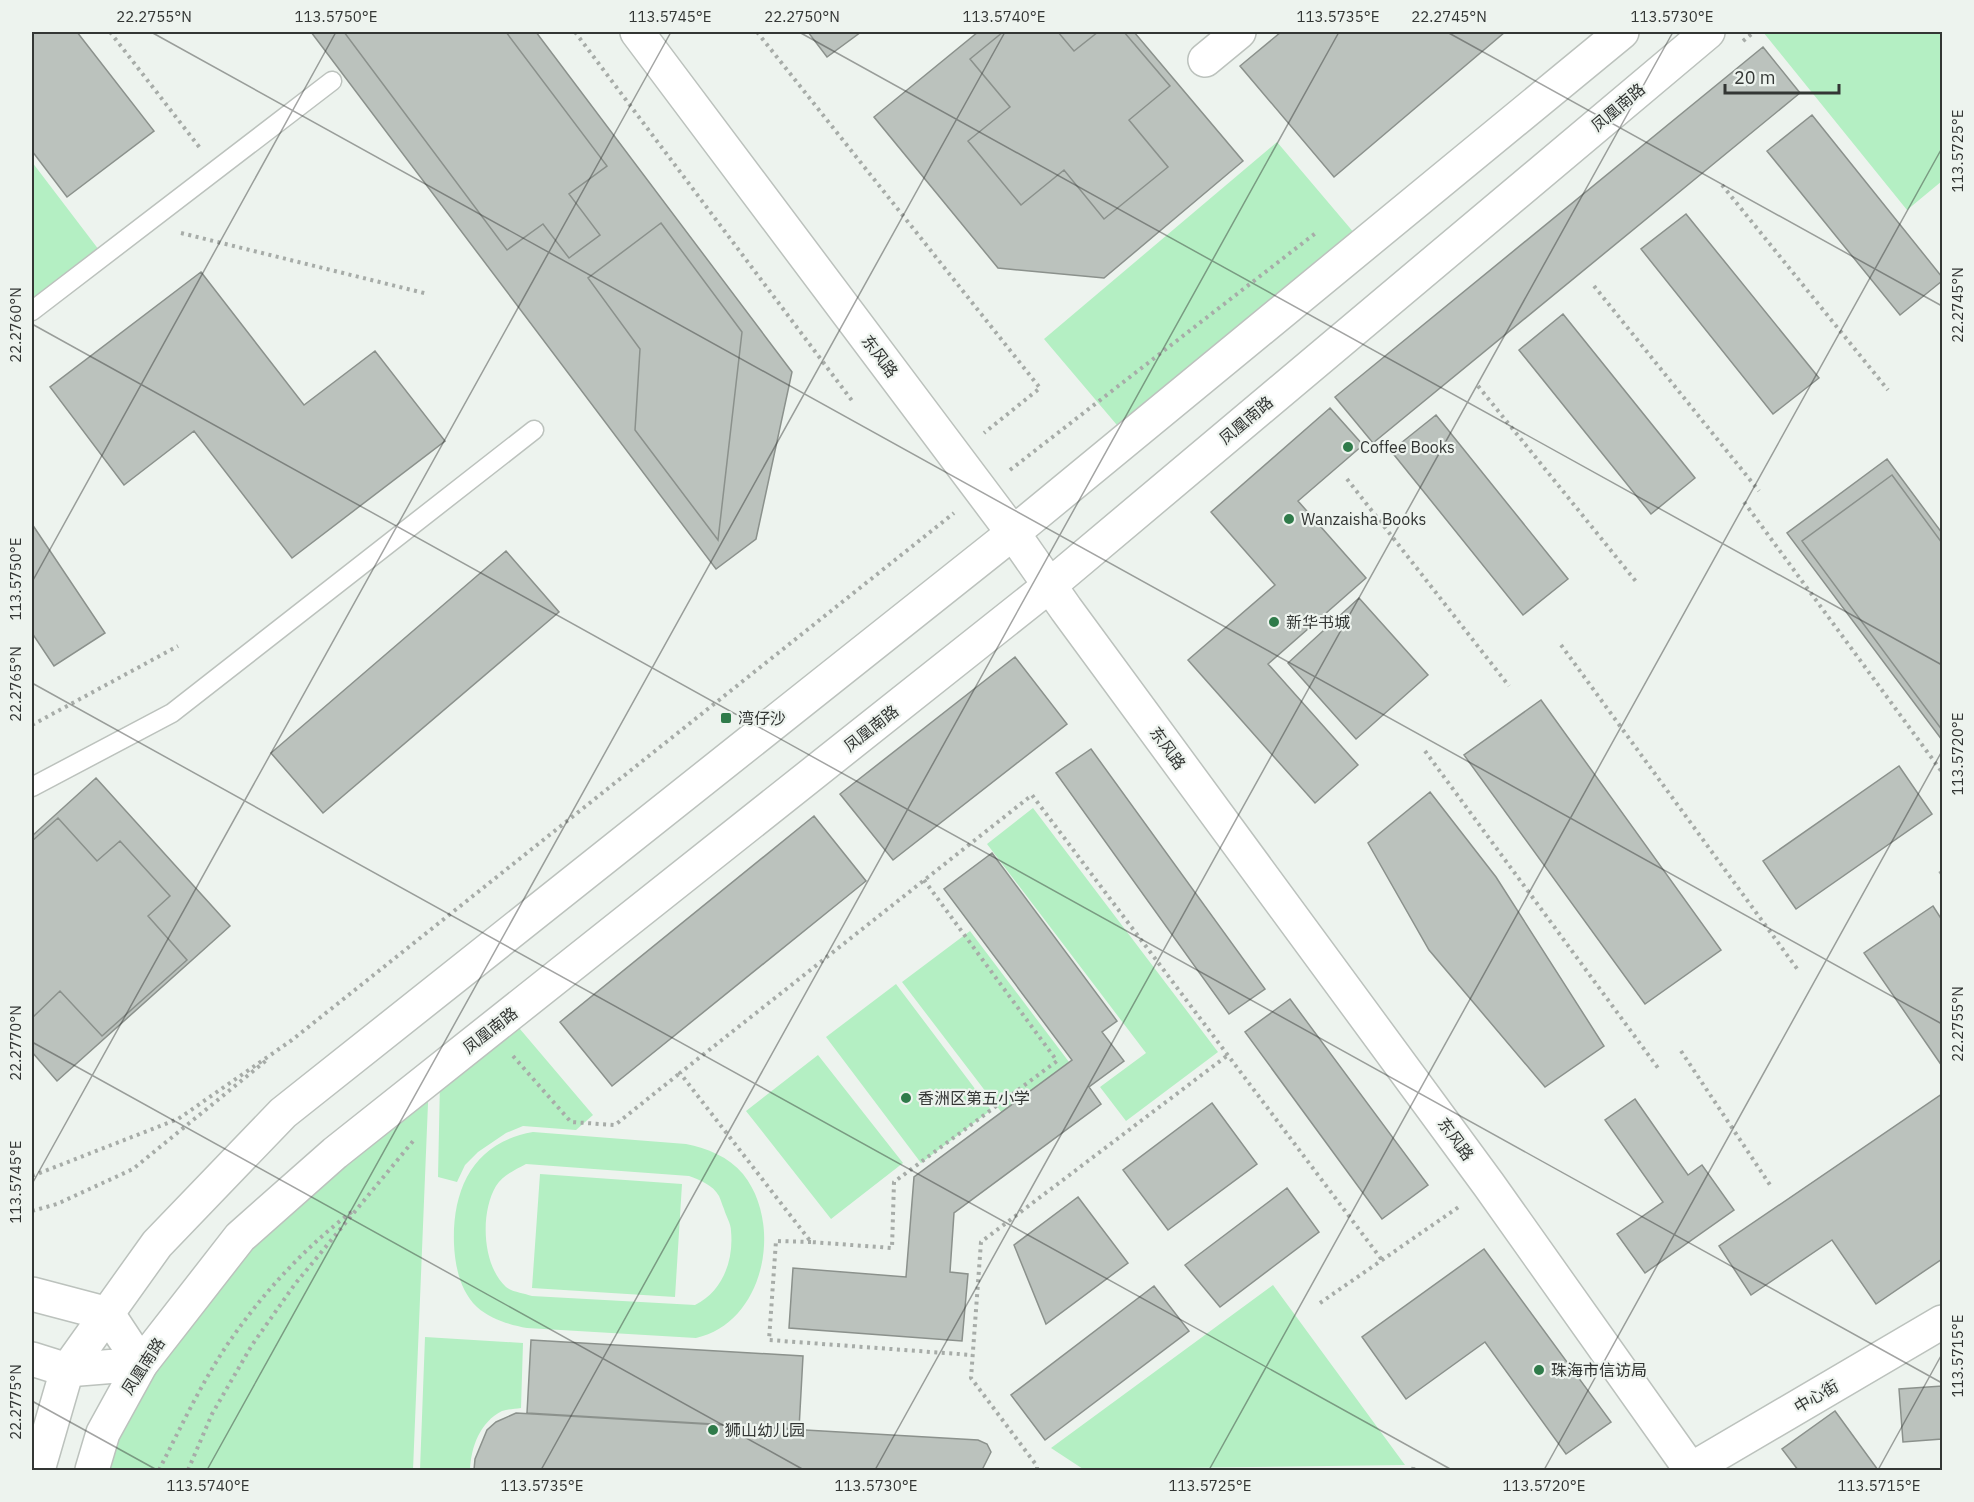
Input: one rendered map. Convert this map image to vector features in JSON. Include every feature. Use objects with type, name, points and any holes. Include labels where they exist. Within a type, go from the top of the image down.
[{"type":"main road","name":"东风路","points":[[636,32],[1013,533],[1489,1185],[1690,1470]]},
{"type":"main road","points":[[1205,60],[1239,32]]},
{"type":"main road","points":[[38,1470],[67,1370],[158,1244],[283,1113],[1013,533],[1622,32]]},
{"type":"main road","name":"凤凰南路","points":[[92,1470],[103,1433],[141,1364],[240,1237],[335,1153],[1050,586],[1708,32]]},
{"type":"main road","points":[[32,1294],[108,1314],[141,1364],[67,1370],[32,1359]]},
{"type":"main road","name":"中心街","points":[[1690,1470],[1942,1322]]},
{"type":"lane","points":[[32,311],[332,81]]},
{"type":"lane","points":[[32,787],[172,713],[534,430]]},
{"type":"path","points":[[110,32],[216,170]]},
{"type":"path","points":[[575,32],[853,402]]},
{"type":"path","points":[[757,32],[1040,388],[954,456]]},
{"type":"path","points":[[1722,185],[1888,390]]},
{"type":"path","points":[[145,225],[428,294]]},
{"type":"path","points":[[32,1211],[57,1204],[133,1169],[981,492],[1320,230]]},
{"type":"path","points":[[1594,286],[1759,490]]},
{"type":"path","points":[[1478,386],[1638,584]]},
{"type":"path","points":[[1347,479],[1509,686]]},
{"type":"path","points":[[1744,502],[1942,772]]},
{"type":"path","points":[[1561,645],[1798,970]]},
{"type":"path","points":[[32,725],[178,646]]},
{"type":"path","points":[[1425,751],[1658,1068]]},
{"type":"path","points":[[490,1030],[571,1122],[615,1125],[1032,795],[1383,1260]]},
{"type":"path","points":[[924,880],[1057,1061],[894,1182],[892,1248],[776,1241],[769,1340],[972,1356]]},
{"type":"path","points":[[32,1176],[178,1119],[292,1040]]},
{"type":"path","points":[[1681,1051],[1772,1188]]},
{"type":"path","points":[[1037,1470],[1037,1466],[971,1378],[981,1242],[1228,1054]]},
{"type":"path","points":[[680,1073],[811,1242]]},
{"type":"path","points":[[1320,1303],[1489,1185]]},
{"type":"path","points":[[159,1470],[194,1401],[234,1336],[271,1287],[330,1228],[360,1205]]},
{"type":"path","points":[[1413,1470],[1414,1463]]},
{"type":"green space","points":[[1763,32],[1942,32],[1942,181],[1907,210]]},
{"type":"green space","points":[[1277,142],[1355,234],[1122,431],[1044,339]]},
{"type":"green space","points":[[32,162],[99,250],[32,302]]},
{"type":"green space","points":[[1033,808],[1218,1052],[1126,1121],[1100,1087],[1146,1053],[987,844]]},
{"type":"green space","points":[[970,931],[1069,1062],[1002,1113],[902,982]]},
{"type":"green space","points":[[896,984],[991,1110],[921,1163],[826,1037]]},
{"type":"green space","points":[[514,1022],[593,1115],[576,1130],[523,1126],[506,1133],[478,1152],[465,1165],[457,1182],[438,1177],[440,1081]]},
{"type":"green space","points":[[818,1055],[903,1163],[831,1219],[746,1111]]},
{"type":"green space","points":[[429,1079],[413,1470],[92,1470],[240,1238]]},
{"type":"green space","points":[[533,1132],[686,1144],[710,1151],[731,1163],[743,1174],[756,1195],[763,1219],[764,1244],[760,1270],[752,1293],[738,1313],[719,1329],[696,1338],[527,1328],[500,1321],[482,1311],[466,1294],[457,1269],[454,1224],[457,1204],[471,1171],[482,1157],[495,1146],[513,1137]],"holes":[[[526,1164],[689,1176],[706,1183],[716,1192],[731,1231],[730,1253],[724,1274],[712,1292],[695,1305],[532,1296],[506,1287],[492,1266],[486,1238],[487,1210],[491,1197],[502,1179]]]},
{"type":"green space","points":[[540,1174],[682,1184],[675,1297],[532,1288]]},
{"type":"green space","points":[[1273,1285],[1405,1465],[1083,1469],[1051,1448]]},
{"type":"green space","points":[[425,1337],[523,1343],[521,1408],[502,1411],[482,1428],[472,1453],[470,1470],[420,1470]]},
{"type":"building","points":[[32,32],[77,32],[154,131],[67,197],[32,151]]},
{"type":"building","points":[[311,32],[536,32],[792,372],[756,539],[716,569]]},
{"type":"building","points":[[344,32],[506,32],[607,166],[569,194],[600,235],[569,258],[543,224],[507,250]]},
{"type":"building","points":[[808,32],[861,32],[827,57]]},
{"type":"building","points":[[978,32],[1134,32],[1243,161],[1104,278],[998,268],[874,117]]},
{"type":"building","points":[[1003,32],[1058,32],[1074,51],[1098,32],[1124,32],[1170,86],[1129,120],[1168,167],[1104,219],[1064,170],[1021,205],[968,141],[1010,107],[970,59]]},
{"type":"building","points":[[1281,32],[1505,32],[1334,177],[1240,66]]},
{"type":"building","points":[[1763,47],[1800,93],[1373,443],[1335,397]]},
{"type":"building","points":[[1812,115],[1942,277],[1942,281],[1900,315],[1767,151]]},
{"type":"building","points":[[1686,214],[1819,378],[1773,414],[1641,249]]},
{"type":"building","points":[[661,223],[742,332],[718,540],[635,430],[640,349],[588,278]]},
{"type":"building","points":[[201,272],[304,405],[375,351],[445,441],[292,558],[194,431],[124,485],[50,387]]},
{"type":"building","points":[[1563,314],[1695,478],[1651,514],[1519,350]]},
{"type":"building","name":"新华书城","points":[[1330,408],[1363,445],[1298,501],[1366,578],[1268,664],[1358,765],[1315,803],[1188,660],[1275,585],[1211,512]]},
{"type":"building","points":[[1436,415],[1568,579],[1523,615],[1391,451]]},
{"type":"building","points":[[1887,459],[1942,533],[1942,740],[1787,533]]},
{"type":"building","points":[[1892,475],[1942,543],[1942,730],[1802,541]]},
{"type":"building","points":[[32,524],[105,633],[54,666],[32,633]]},
{"type":"building","points":[[506,551],[559,612],[323,813],[271,753]]},
{"type":"building","points":[[1359,598],[1428,675],[1356,739],[1288,663]]},
{"type":"building","points":[[1015,657],[1067,724],[893,860],[840,794]]},
{"type":"building","points":[[1541,700],[1721,950],[1645,1004],[1464,755]]},
{"type":"building","points":[[1091,749],[1265,989],[1229,1014],[1056,773]]},
{"type":"building","points":[[1899,766],[1932,814],[1796,909],[1763,861]]},
{"type":"building","points":[[96,778],[230,926],[57,1081],[32,1052],[32,836]]},
{"type":"building","points":[[1430,792],[1496,877],[1604,1046],[1545,1087],[1429,950],[1368,843]]},
{"type":"building","points":[[814,816],[866,881],[612,1086],[560,1022]]},
{"type":"building","points":[[58,818],[97,861],[120,841],[170,896],[148,916],[187,960],[102,1036],[60,991],[32,1018],[32,841]]},
{"type":"building","points":[[992,853],[1117,1021],[1102,1032],[1124,1061],[1089,1087],[1101,1104],[954,1213],[950,1272],[968,1274],[962,1341],[789,1328],[793,1268],[906,1277],[914,1177],[1072,1060],[944,889]]},
{"type":"building","points":[[1933,906],[1942,920],[1942,1066],[1864,953]]},
{"type":"building","points":[[1290,999],[1428,1185],[1382,1219],[1245,1032]]},
{"type":"building","points":[[1942,1094],[1942,1259],[1876,1304],[1832,1240],[1751,1295],[1719,1246]]},
{"type":"building","points":[[1635,1099],[1688,1175],[1702,1165],[1734,1210],[1645,1273],[1617,1234],[1663,1202],[1605,1120]]},
{"type":"building","points":[[1212,1103],[1257,1164],[1168,1230],[1123,1170]]},
{"type":"building","points":[[1287,1188],[1319,1232],[1220,1307],[1185,1265]]},
{"type":"building","points":[[1078,1197],[1128,1263],[1046,1324],[1014,1245]]},
{"type":"building","name":"珠海市信访局","points":[[1484,1249],[1611,1422],[1566,1454],[1485,1342],[1406,1399],[1362,1337]]},
{"type":"building","points":[[1154,1286],[1189,1331],[1045,1440],[1011,1395]]},
{"type":"building","points":[[531,1340],[803,1356],[799,1429],[527,1413]]},
{"type":"building","points":[[1942,1386],[1942,1439],[1903,1442],[1899,1389]]},
{"type":"building","points":[[1835,1411],[1878,1470],[1798,1470],[1782,1449]]},
{"type":"building","points":[[516,1413],[978,1440],[987,1444],[991,1452],[982,1470],[474,1470],[475,1459],[487,1430],[496,1422]]},
{"type":"place","name":"Coffee Books","points":[[1348,447]]},
{"type":"place","name":"Wanzaisha Books","points":[[1289,519]]},
{"type":"place","name":"新华书城","points":[[1274,622]]},
{"type":"place","name":"湾仔沙","points":[[726,718]]},
{"type":"place","name":"香洲区第五小学","points":[[906,1098]]},
{"type":"place","name":"珠海市信访局","points":[[1539,1370]]},
{"type":"place","name":"狮山幼儿园","points":[[713,1430]]}]
